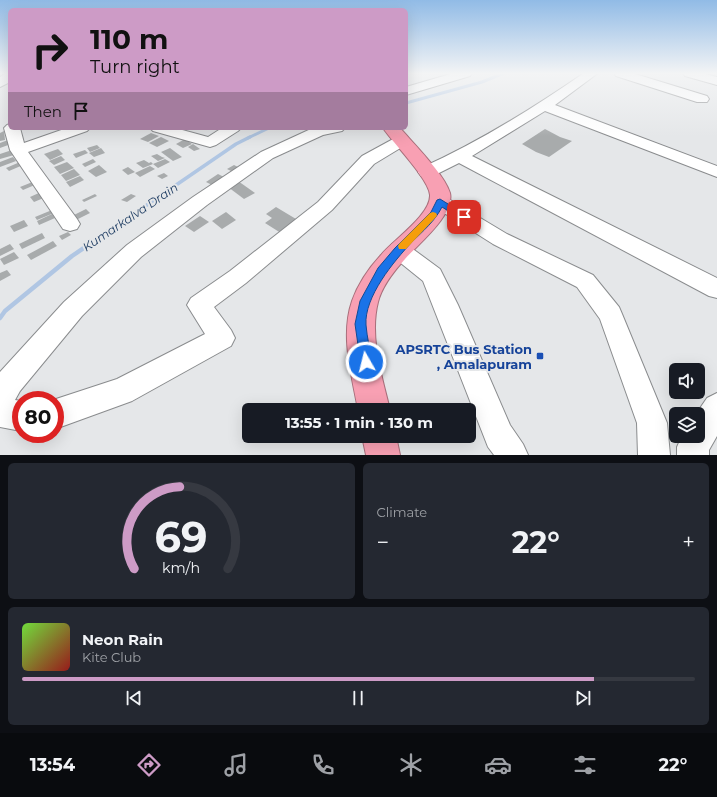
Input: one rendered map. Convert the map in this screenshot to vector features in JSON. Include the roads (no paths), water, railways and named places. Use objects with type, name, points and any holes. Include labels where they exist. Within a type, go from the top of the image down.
[{"type":"highway","points":[[373,403],[360,324],[365,301],[381,271],[398,250],[434,214],[440,202],[440,192],[427,172],[396,134]]},
{"type":"highway","points":[[380,443],[383,455]]},
{"type":"street","points":[[427,172],[460,157],[510,128],[561,94]]},
{"type":"street","points":[[687,94],[702,99]]},
{"type":"street","points":[[544,106],[717,172]]},
{"type":"street","points":[[13,130],[18,150],[70,224]]},
{"type":"street","points":[[18,150],[76,130]]},
{"type":"street","points":[[165,130],[210,142],[230,130]]},
{"type":"street","points":[[0,398],[10,381],[73,309],[134,251],[200,201],[268,155],[319,131],[325,130]]},
{"type":"street","points":[[64,411],[122,391],[222,338],[199,305],[238,277],[325,206],[368,160],[396,134]]},
{"type":"street","points":[[460,157],[717,289]]},
{"type":"street","points":[[440,202],[500,239],[585,281],[610,314],[652,423],[654,455]]},
{"type":"street","points":[[398,250],[432,276],[446,305],[499,436],[512,455]]},
{"type":"street","points":[[693,455],[692,447],[717,408]]},
{"type":"street","points":[[0,412],[12,414]]},
{"type":"waterway","name":"Kumarkalva Drain","points":[[408,102],[438,94]]},
{"type":"waterway","name":"Kumarkalva Drain","points":[[248,138],[265,130]]},
{"type":"waterway","name":"Kumarkalva Drain","points":[[125,220],[236,144],[248,138]]},
{"type":"waterway","name":"Kumarkalva Drain","points":[[0,318],[5,311],[72,256],[126,219]]},
{"type":"place","name":"APSRTC Bus Station , Amalapuram","points":[[540,356]]}]
